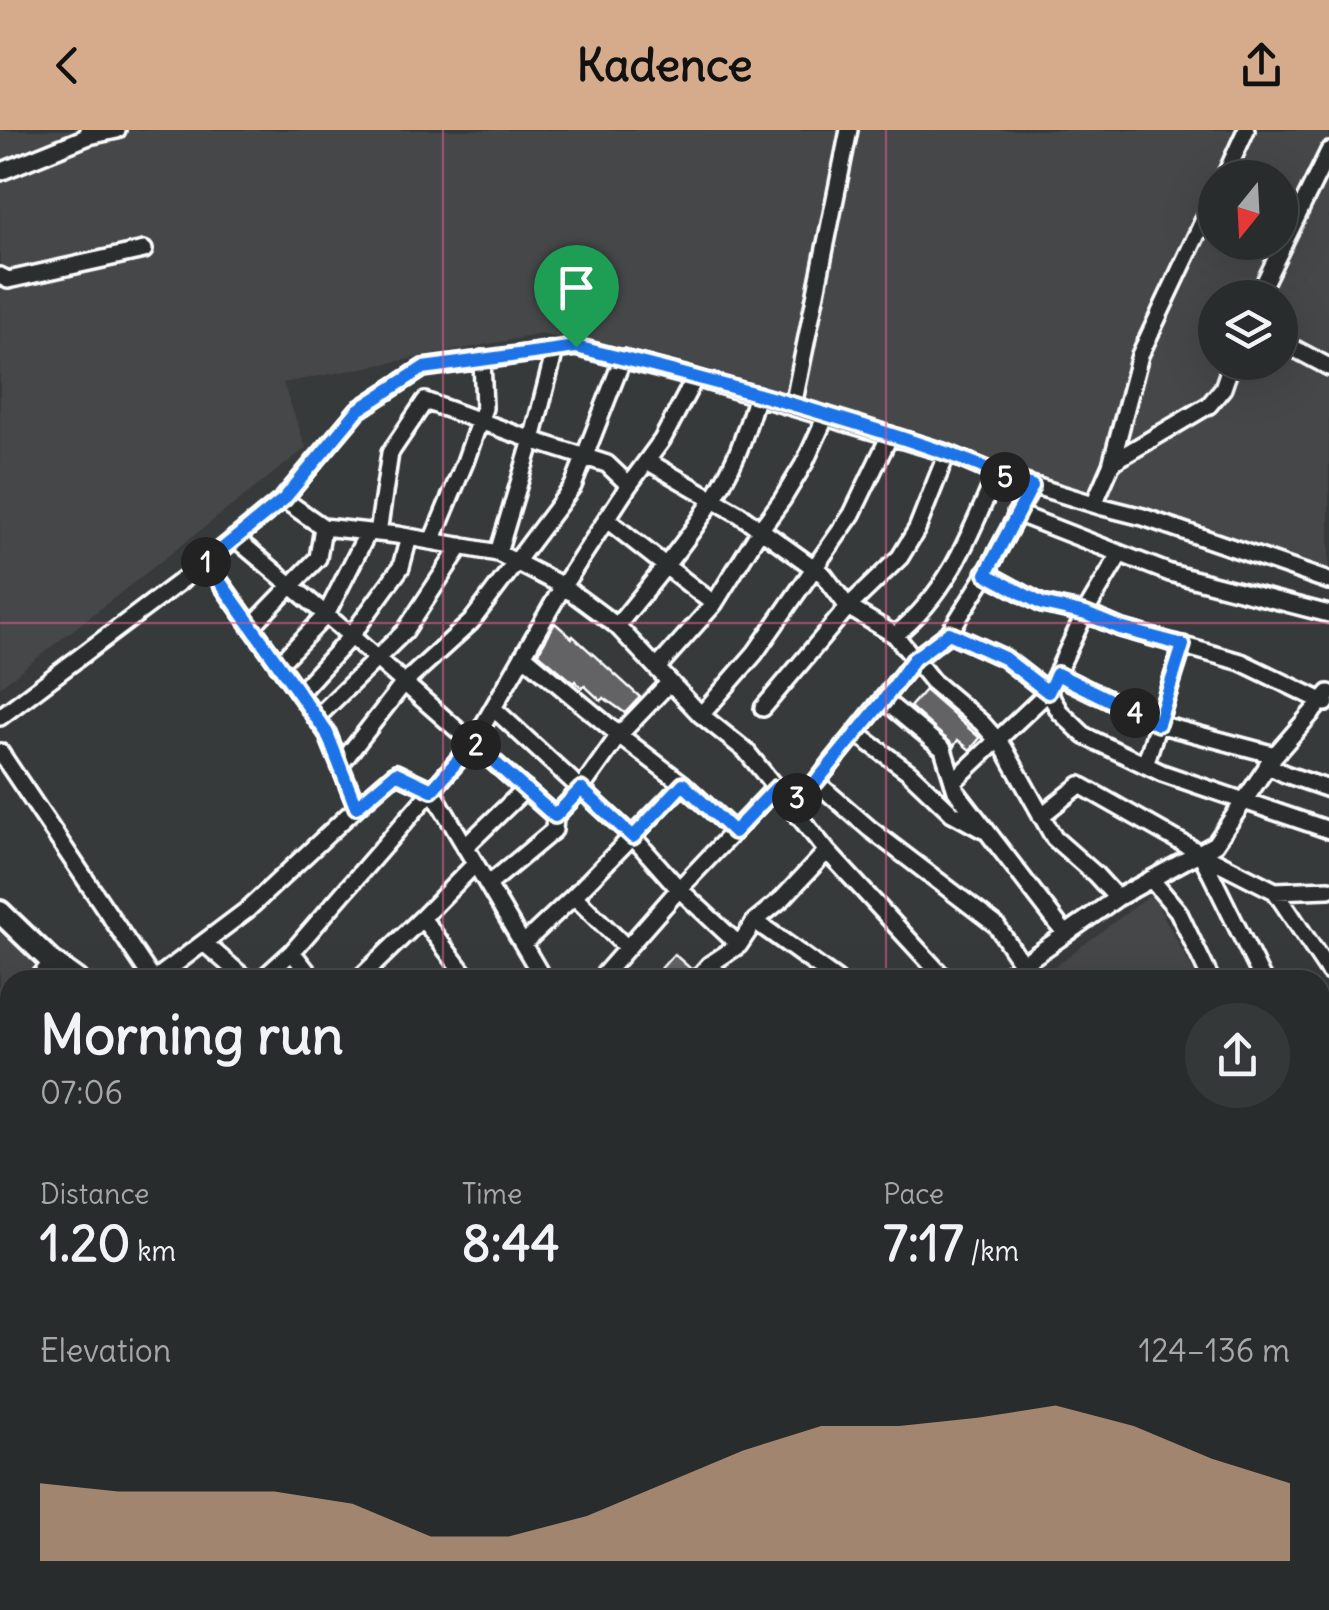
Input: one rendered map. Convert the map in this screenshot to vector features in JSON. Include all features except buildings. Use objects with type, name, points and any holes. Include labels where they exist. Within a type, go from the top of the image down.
[{"type":"main road","points":[[0,912],[63,970]]},
{"type":"street","points":[[0,172],[89,133],[117,130]]},
{"type":"street","points":[[794,406],[849,130]]},
{"type":"street","points":[[1232,160],[1246,130]]},
{"type":"street","points":[[1266,280],[1329,152]]},
{"type":"street","points":[[1094,504],[1112,464],[1140,355],[1198,232]]},
{"type":"street","points":[[0,276],[8,280],[144,250]]},
{"type":"street","points":[[0,717],[284,499],[358,410],[423,368],[576,347],[890,435],[1032,486],[1177,528],[1329,581]]},
{"type":"street","points":[[498,553],[556,350]]},
{"type":"street","points":[[1298,351],[1329,367]]},
{"type":"street","points":[[340,765],[404,684],[471,622],[574,486],[623,358]]},
{"type":"street","points":[[432,541],[484,408],[482,359]]},
{"type":"street","points":[[272,970],[473,743],[563,586],[662,440],[695,378]]},
{"type":"street","points":[[1112,464],[1209,405],[1226,380]]},
{"type":"street","points":[[617,626],[713,498],[737,454],[757,395]]},
{"type":"street","points":[[278,665],[326,615],[373,532],[390,453],[425,401],[607,464],[629,485]]},
{"type":"street","points":[[658,668],[714,604],[805,462],[826,416]]},
{"type":"street","points":[[701,715],[755,653],[852,514],[890,435]]},
{"type":"street","points":[[763,708],[848,607],[900,557],[917,529],[946,453]]},
{"type":"street","points":[[647,461],[739,514],[824,575],[848,607],[895,635],[932,681],[982,722],[1004,748],[1054,838],[1117,898]]},
{"type":"street","points":[[895,635],[910,624],[944,583],[967,544],[996,474]]},
{"type":"street","points":[[790,805],[816,782],[914,659],[949,633],[986,574],[1032,486]]},
{"type":"street","points":[[284,499],[323,527],[498,553],[563,586],[617,626],[701,715],[746,752],[827,850],[937,970]]},
{"type":"street","points":[[1016,513],[1170,573],[1329,614]]},
{"type":"street","points":[[606,519],[714,604]]},
{"type":"street","points":[[252,626],[318,558],[323,527]]},
{"type":"street","points":[[299,693],[351,636],[401,567],[409,537]]},
{"type":"street","points":[[235,538],[555,816]]},
{"type":"street","points":[[316,718],[405,632],[460,546]]},
{"type":"street","points":[[953,782],[1048,692],[1120,554]]},
{"type":"street","points":[[206,562],[327,733],[356,807]]},
{"type":"street","points":[[986,574],[1042,604],[1241,662],[1326,699],[1271,760],[1216,844],[1117,898],[1014,970]]},
{"type":"street","points":[[949,633],[1004,658],[1048,692],[1060,712],[1084,736],[1162,772],[1329,830]]},
{"type":"street","points":[[1145,764],[1183,645]]},
{"type":"street","points":[[524,655],[619,736],[683,784],[734,832]]},
{"type":"street","points":[[1057,674],[1158,724],[1271,760],[1285,774],[1329,789]]},
{"type":"street","points":[[488,885],[554,830],[555,816],[581,789],[619,736],[669,683]]},
{"type":"street","points":[[884,700],[943,749],[956,792],[1065,933]]},
{"type":"street","points":[[493,708],[633,837],[679,889],[739,944]]},
{"type":"street","points":[[856,733],[909,772],[952,813],[991,834]]},
{"type":"street","points":[[0,752],[155,970]]},
{"type":"street","points":[[171,970],[248,910],[396,773],[432,790],[538,970]]},
{"type":"street","points":[[816,782],[870,829],[996,924],[1022,964]]},
{"type":"street","points":[[522,944],[683,784]]},
{"type":"street","points":[[1041,816],[1080,785],[1275,890],[1329,890]]},
{"type":"street","points":[[465,846],[524,788]]},
{"type":"street","points":[[611,970],[679,889],[776,788]]},
{"type":"street","points":[[704,970],[739,944],[755,921],[783,898],[827,850]]},
{"type":"street","points":[[1200,853],[1259,970]]},
{"type":"street","points":[[368,970],[475,864]]},
{"type":"street","points":[[1151,879],[1178,911],[1206,970]]},
{"type":"street","points":[[1275,890],[1328,970]]},
{"type":"street","points":[[574,896],[627,948]]},
{"type":"street","points":[[422,918],[461,970]]},
{"type":"street","points":[[755,921],[823,970]]},
{"type":"street","points":[[204,943],[235,970]]},
{"type":"street","points":[[292,952],[306,970]]},
{"type":"street","points":[[45,970],[52,962]]},
{"type":"street","points":[[708,965],[714,970]]},
{"type":"shaded area","points":[[0,130],[1329,130],[1329,571],[673,365],[542,334],[283,383],[306,448],[0,687]]},
{"type":"shaded area","points":[[1152,894],[1193,970],[1049,970]]},
{"type":"shaded area","points":[[0,931],[45,970],[0,970]]},
{"type":"route","points":[[576,347],[826,416],[946,453],[1032,486],[986,574],[1042,604],[1183,645],[1158,724],[1057,674],[1048,692],[1004,658],[949,633],[914,659],[816,782],[790,805],[776,788],[734,832],[683,784],[633,837],[581,789],[555,816],[473,743],[432,790],[396,773],[356,807],[327,733],[206,562],[284,499],[358,410],[423,368],[576,347]]}]
